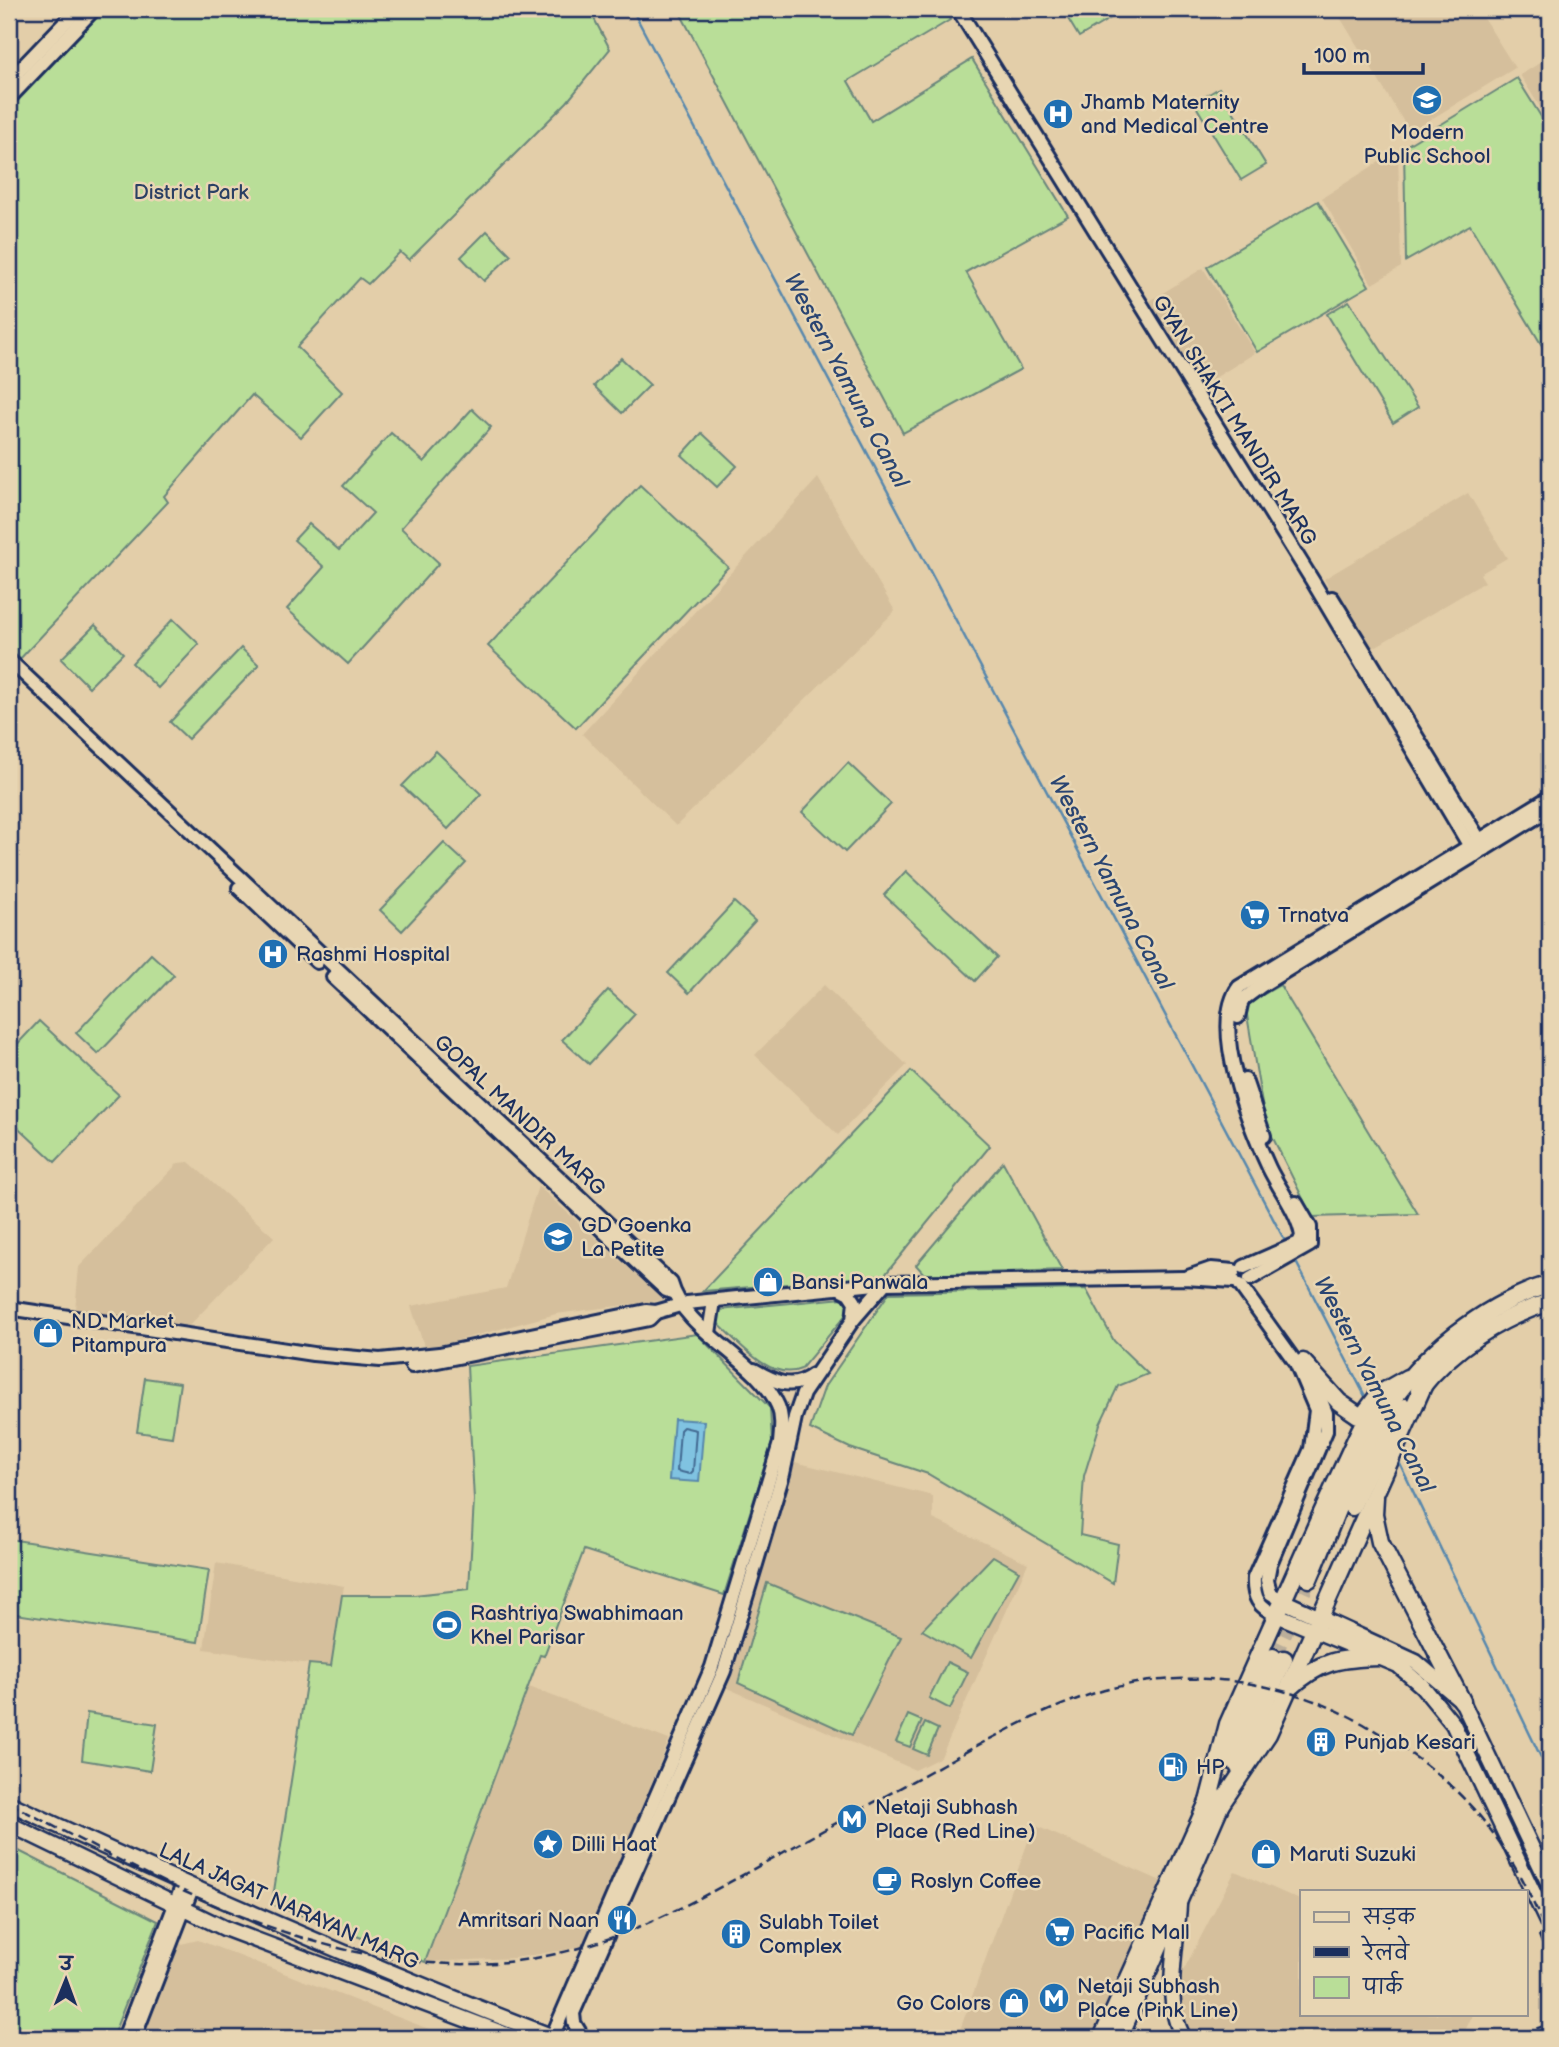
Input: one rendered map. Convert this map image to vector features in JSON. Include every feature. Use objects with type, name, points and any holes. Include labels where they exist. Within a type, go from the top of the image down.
[{"type":"main road","points":[[1313,1581],[1375,1434],[1393,1422],[1419,1378],[1462,1329],[1516,1294],[1550,1284]]},
{"type":"main road","points":[[1550,1302],[1522,1310],[1486,1331],[1419,1378],[1379,1394],[1375,1434],[1377,1484],[1374,1514],[1380,1542],[1476,1726],[1550,1886]]},
{"type":"main road","points":[[1303,1362],[1375,1434]]},
{"type":"main road","points":[[1119,2038],[1180,1900],[1214,1805],[1228,1724],[1360,1430],[1375,1434],[1393,1422],[1419,1378]]},
{"type":"main road","points":[[1214,1805],[1268,1734],[1377,1484]]},
{"type":"main road","points":[[1280,1608],[1416,1662],[1461,1701]]},
{"type":"main road","points":[[1316,1624],[1398,1665],[1452,1724],[1510,1839],[1550,1928]]},
{"type":"main road","points":[[1286,1691],[1316,1667],[1336,1660],[1380,1657]]},
{"type":"main road","points":[[1102,2038],[1214,1805],[1278,1658]]},
{"type":"main road","name":"LALA JAGAT NARAYAN MARG","points":[[9,1803],[187,1886],[337,1951],[554,2037]]},
{"type":"main road","points":[[35,1837],[44,1819]]},
{"type":"main road","name":"LALA JAGAT NARAYAN MARG","points":[[9,1824],[224,1928],[515,2038]]},
{"type":"main road","points":[[1180,1900],[1173,1990],[1175,2015],[1184,2038]]},
{"type":"main road","points":[[331,1969],[337,1951]]},
{"type":"street","points":[[9,81],[78,9]]},
{"type":"street","points":[[9,99],[94,9]]},
{"type":"street","name":"GYAN SHAKTI MANDIR MARG","points":[[958,9],[1477,848]]},
{"type":"street","name":"GYAN SHAKTI MANDIR MARG","points":[[967,9],[1477,848]]},
{"type":"street","name":"GOPAL MANDIR MARG","points":[[9,660],[671,1283],[674,1293]]},
{"type":"street","name":"GOPAL MANDIR MARG","points":[[9,672],[604,1234],[666,1290],[674,1293]]},
{"type":"street","points":[[9,1316],[350,1366],[401,1367],[649,1319],[656,1312],[684,1304],[839,1287],[885,1283],[1242,1277],[1311,1242],[1310,1227],[1276,1164],[1245,1082],[1238,1031],[1238,1005],[1261,986],[1477,848],[1550,797]]},
{"type":"street","points":[[1477,848],[1550,809]]},
{"type":"street","points":[[1242,1277],[1303,1362],[1322,1399],[1326,1413],[1326,1432],[1270,1564],[1267,1580],[1270,1592],[1280,1608]]},
{"type":"street","points":[[1242,1277],[1296,1363],[1316,1410],[1311,1449],[1254,1578],[1254,1595],[1259,1604],[1280,1608]]},
{"type":"street","points":[[760,1530],[783,1474],[795,1417],[803,1394],[853,1320],[885,1283]]},
{"type":"street","points":[[839,1287],[849,1293],[855,1303],[853,1320]]},
{"type":"street","points":[[554,2037],[690,1734],[724,1671],[780,1443],[782,1424],[777,1405],[744,1365],[709,1333],[674,1293]]},
{"type":"street","points":[[709,1333],[714,1301]]},
{"type":"street","points":[[9,1308],[350,1359],[451,1356]]},
{"type":"street","points":[[744,1365],[787,1384],[801,1384],[822,1368]]},
{"type":"street","points":[[583,2038],[574,2023],[573,2013],[690,1734]]},
{"type":"street","points":[[134,2038],[187,1886]]},
{"type":"street","points":[[124,2038],[179,1907]]},
{"type":"shaded area","name":"Modern Public School","points":[[1335,9],[1478,9],[1515,68],[1410,132]]},
{"type":"shaded area","points":[[1550,57],[1550,123],[1520,75]]},
{"type":"shaded area","points":[[1398,150],[1401,267],[1372,284],[1322,198]]},
{"type":"shaded area","points":[[1203,268],[1255,353],[1202,386],[1150,301]]},
{"type":"shaded area","points":[[818,478],[895,611],[676,826],[582,734]]},
{"type":"shaded area","points":[[1468,493],[1507,558],[1480,574],[1485,582],[1368,651],[1324,579]]},
{"type":"shaded area","points":[[824,985],[907,1065],[838,1135],[755,1055]]},
{"type":"shaded area","points":[[189,1162],[274,1237],[188,1327],[75,1310],[79,1267],[178,1163]]},
{"type":"shaded area","name":"GD Goenka La Petite","points":[[538,1186],[664,1300],[556,1314],[425,1349],[411,1306],[506,1288]]},
{"type":"shaded area","points":[[795,1462],[933,1496],[933,1519],[1028,1563],[941,1757],[915,1770],[727,1688]]},
{"type":"shaded area","points":[[216,1563],[344,1586],[331,1667],[204,1649]]},
{"type":"shaded area","name":"Dilli Haat","points":[[529,1687],[669,1740],[584,1947],[514,1958],[426,1962]]},
{"type":"shaded area","points":[[1034,1825],[1161,1881],[1092,2038],[957,2038]]},
{"type":"shaded area","points":[[1235,1871],[1300,1900],[1300,2016],[1472,2016],[1465,2031],[1451,2038],[1190,2038],[1178,2003],[1180,1977]]},
{"type":"shaded area","points":[[198,1940],[452,2038],[143,2038],[177,1945]]},
{"type":"green space","name":"District Park","points":[[105,9],[589,9],[610,49],[567,102],[409,260],[400,252],[368,284],[360,278],[297,347],[342,392],[301,437],[252,395],[164,496],[168,502],[18,661],[9,652],[9,110]]},
{"type":"green space","points":[[678,9],[944,9],[950,20],[848,81],[871,121],[972,59],[1068,216],[966,272],[1021,369],[903,433]]},
{"type":"green space","points":[[1062,9],[1126,9],[1079,37]]},
{"type":"green space","points":[[1517,78],[1550,131],[1550,359],[1470,225],[1406,261],[1404,147]]},
{"type":"green space","points":[[1219,88],[1266,165],[1241,180],[1194,103]]},
{"type":"green space","points":[[1318,201],[1369,286],[1257,352],[1207,267]]},
{"type":"green space","points":[[487,231],[511,255],[484,281],[461,257]]},
{"type":"green space","points":[[1349,301],[1418,407],[1393,423],[1327,314]]},
{"type":"green space","points":[[621,358],[650,385],[622,413],[594,386]]},
{"type":"green space","points":[[472,409],[491,427],[401,528],[439,563],[348,664],[287,609],[324,567],[294,540],[309,524],[339,550],[373,513],[343,486],[391,433],[424,462]]},
{"type":"green space","points":[[702,433],[737,466],[717,487],[682,455]]},
{"type":"green space","points":[[640,485],[728,567],[576,728],[488,646]]},
{"type":"green space","points":[[173,619],[199,644],[158,688],[132,663]]},
{"type":"green space","points":[[95,625],[123,653],[89,687],[61,659]]},
{"type":"green space","points":[[241,648],[259,665],[188,739],[170,722]]},
{"type":"green space","points":[[436,751],[481,794],[448,829],[402,786]]},
{"type":"green space","points":[[848,763],[891,804],[845,852],[802,812]]},
{"type":"green space","points":[[444,843],[466,863],[402,931],[380,910]]},
{"type":"green space","points":[[906,871],[997,957],[975,981],[884,895]]},
{"type":"green space","points":[[734,902],[755,921],[689,993],[668,973]]},
{"type":"green space","points":[[151,954],[174,975],[98,1054],[76,1033]]},
{"type":"green space","points":[[1280,985],[1418,1214],[1312,1217],[1265,1122],[1247,1015],[1248,1003]]},
{"type":"green space","points":[[608,990],[635,1014],[589,1064],[562,1040]]},
{"type":"green space","points":[[39,1021],[119,1095],[55,1162],[9,1119],[9,1053]]},
{"type":"green space","points":[[911,1071],[990,1146],[884,1276],[703,1291]]},
{"type":"green space","points":[[1003,1162],[1062,1270],[925,1275],[916,1265]]},
{"type":"green space","points":[[1086,1289],[1114,1341],[1148,1374],[1118,1386],[1100,1424],[1084,1476],[1080,1535],[1118,1544],[1113,1583],[928,1474],[850,1448],[810,1429],[825,1386],[889,1293]]},
{"type":"green space","points":[[843,1298],[850,1305],[849,1311],[801,1369],[789,1372],[777,1370],[753,1356],[712,1318],[713,1312],[719,1310]]},
{"type":"green space","name":"Rashtriya Swabhimaan Khel Parisar","points":[[697,1334],[770,1408],[772,1443],[724,1595],[584,1550],[544,1656],[540,1655],[425,1962],[272,1904],[309,1664],[331,1666],[342,1595],[414,1595],[469,1589],[474,1500],[467,1366]]},
{"type":"green space","points":[[145,1378],[180,1383],[172,1437],[137,1432]]},
{"type":"green space","points":[[9,1539],[209,1570],[198,1642],[9,1613]]},
{"type":"green space","points":[[993,1556],[1019,1571],[971,1658],[922,1630]]},
{"type":"green space","points":[[767,1583],[901,1637],[852,1735],[738,1683]]},
{"type":"green space","points":[[947,1662],[968,1672],[950,1709],[929,1698]]},
{"type":"green space","points":[[87,1713],[157,1724],[150,1771],[82,1760]]},
{"type":"green space","points":[[908,1715],[922,1721],[910,1747],[896,1742]]},
{"type":"green space","points":[[925,1723],[938,1729],[927,1755],[913,1749]]},
{"type":"green space","points":[[9,1846],[158,1921],[112,2038],[9,2038]]},
{"type":"water","points":[[674,1419],[704,1421],[699,1482],[669,1480]]},
{"type":"waterway","name":"Western Yamuna Canal","points":[[632,9],[1286,1243]]},
{"type":"waterway","name":"Western Yamuna Canal","points":[[1294,1258],[1366,1398]]},
{"type":"waterway","name":"Western Yamuna Canal","points":[[1398,1460],[1550,1776]]},
{"type":"tunnel","points":[[1273,1657],[1309,1579]]},
{"type":"railway","points":[[9,1803],[192,1895],[256,1922],[320,1943],[386,1958],[454,1964],[523,1960],[588,1945],[649,1923],[737,1878],[980,1744],[1075,1700],[1129,1684],[1164,1680],[1234,1681],[1303,1697],[1336,1710],[1401,1747],[1431,1769],[1480,1816],[1500,1843],[1527,1890]]},
{"type":"railway","points":[[1528,1893],[1550,1942]]},
{"type":"railway","points":[[1539,1935],[1550,1964]]},
{"type":"railway","points":[[1508,2038],[1550,2024]]},
{"type":"place","name":"Modern Public School","points":[[1427,100]]},
{"type":"place","name":"Jhamb Maternity and Medical Centre","points":[[1058,114]]},
{"type":"place","name":"Trnatva","points":[[1255,915]]},
{"type":"place","name":"Rashmi Hospital","points":[[273,954]]},
{"type":"place","name":"GD Goenka La Petite","points":[[558,1237]]},
{"type":"place","name":"Bansi Panwala","points":[[768,1282]]},
{"type":"place","name":"ND Market Pitampura","points":[[48,1333]]},
{"type":"place","name":"Rashtriya Swabhimaan Khel Parisar","points":[[447,1625]]},
{"type":"place","name":"Punjab Kesari","points":[[1321,1742]]},
{"type":"place","name":"HP","points":[[1173,1767]]},
{"type":"place","name":"Netaji Subhash Place (Red Line)","points":[[852,1819]]},
{"type":"place","name":"Dilli Haat","points":[[548,1844]]},
{"type":"place","name":"Maruti Suzuki","points":[[1266,1854]]},
{"type":"place","name":"Roslyn Coffee","points":[[887,1881]]},
{"type":"place","name":"Amritsari Naan","points":[[622,1920]]},
{"type":"place","name":"Pacific Mall","points":[[1060,1932]]},
{"type":"place","name":"Sulabh Toilet Complex","points":[[736,1934]]},
{"type":"place","name":"Netaji Subhash Place (Pink Line)","points":[[1054,1998]]},
{"type":"place","name":"Go Colors","points":[[1014,2003]]}]
